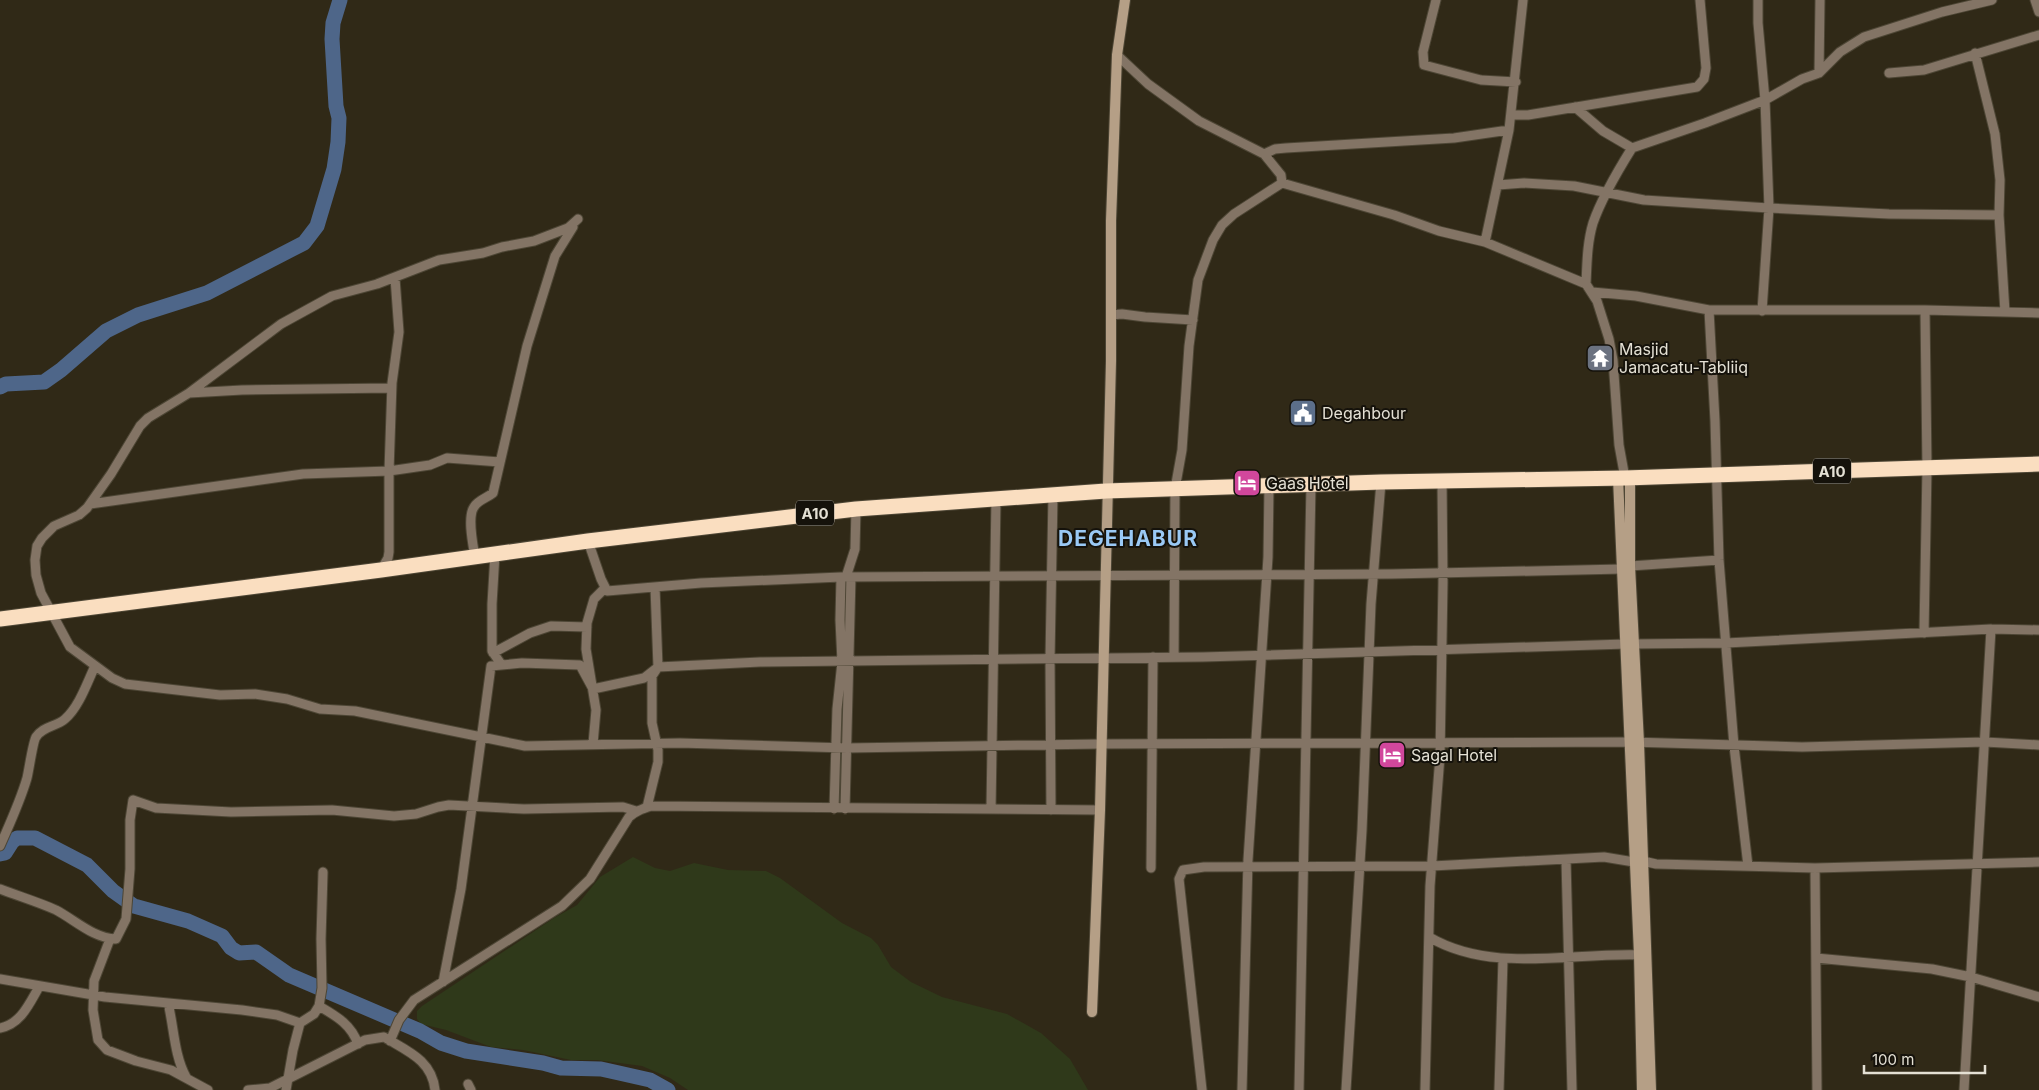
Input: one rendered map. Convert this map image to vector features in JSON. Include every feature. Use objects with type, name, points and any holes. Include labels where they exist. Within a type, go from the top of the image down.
[{"type":"highway","name":"A10","points":[[6,618],[381,570],[588,540],[856,509],[1106,491],[1382,482],[1624,478],[2039,464]]},
{"type":"street","points":[[1092,1012],[1100,810],[1116,55],[1125,0]]},
{"type":"street","points":[[1436,0],[1423,52],[1424,65],[1481,80],[1516,82]]},
{"type":"street","points":[[1485,242],[1509,130],[1516,82],[1523,0]]},
{"type":"street","points":[[1511,115],[1528,115],[1697,87],[1704,79],[1706,68],[1700,0],[1693,0]]},
{"type":"street","points":[[1758,0],[1758,23],[1765,100],[1769,208],[1762,311]]},
{"type":"street","points":[[1819,73],[1820,0]]},
{"type":"street","points":[[1651,1090],[1642,955],[1624,478],[1619,445],[1613,360],[1603,318],[1589,288],[1588,250],[1593,224],[1607,193],[1632,148],[1765,100],[1802,79],[1819,73],[1840,52],[1864,37],[1942,12],[1992,0]]},
{"type":"street","points":[[2035,0],[2039,12]]},
{"type":"street","points":[[1889,73],[1924,70],[2039,35]]},
{"type":"street","points":[[1975,54],[1995,134],[2000,180],[1998,215],[2005,312]]},
{"type":"street","points":[[1116,55],[1148,84],[1199,121],[1264,154],[1281,175],[1282,183]]},
{"type":"street","points":[[1575,107],[1603,131],[1632,148]]},
{"type":"street","points":[[1264,154],[1276,149],[1286,148],[1454,138],[1509,130]]},
{"type":"street","points":[[1174,657],[1175,489],[1182,450],[1189,346],[1198,280],[1213,240],[1222,225],[1234,214],[1282,183],[1394,215],[1439,231],[1485,242],[1589,288],[1709,310],[1925,310],[2039,313]]},
{"type":"street","points":[[1498,185],[1524,183],[1574,186],[1644,200],[1769,208],[1889,214],[1998,215]]},
{"type":"street","points":[[475,557],[471,516],[474,507],[493,493],[497,483],[500,462],[527,346],[555,256],[578,218],[568,228],[534,241],[483,253],[439,260],[395,278],[332,296],[281,324],[189,393],[148,418],[140,426],[90,504],[79,515],[54,526],[42,538],[35,560],[36,575],[41,593],[70,647],[95,666],[125,684],[220,695],[256,694],[287,699],[320,708],[354,710],[525,746],[657,743],[846,748],[1101,744],[1634,743],[1802,747],[1985,742],[2039,745]]},
{"type":"street","points":[[381,570],[388,558],[389,552],[388,471],[392,388],[399,332],[395,278]]},
{"type":"street","points":[[1709,310],[1719,560],[1734,746],[1748,866]]},
{"type":"street","points":[[1924,633],[1925,310]]},
{"type":"street","points":[[1111,315],[1122,314],[1193,320]]},
{"type":"street","points":[[189,393],[242,390],[392,388]]},
{"type":"street","points":[[90,504],[303,474],[388,471],[430,465],[447,458],[500,462]]},
{"type":"street","points":[[1426,1090],[1429,937],[1440,744],[1443,573],[1442,481]]},
{"type":"street","points":[[1346,1090],[1360,866],[1373,574],[1382,482]]},
{"type":"street","points":[[1299,1090],[1311,485]]},
{"type":"street","points":[[1242,1090],[1248,867],[1262,655],[1269,486]]},
{"type":"street","points":[[1051,810],[1052,495]]},
{"type":"street","points":[[991,809],[996,499]]},
{"type":"street","points":[[845,809],[848,709],[846,662],[840,620],[846,577],[855,549],[856,509]]},
{"type":"street","points":[[588,540],[607,591],[846,577],[1443,573],[1626,567],[1719,560]]},
{"type":"street","points":[[495,554],[492,604],[493,653],[501,664]]},
{"type":"street","points":[[834,809],[837,709],[846,662],[850,620],[846,577]]},
{"type":"street","points":[[647,807],[658,762],[657,743],[652,723],[652,676],[658,667],[655,587]]},
{"type":"street","points":[[593,744],[596,718],[593,700],[594,689],[586,649],[586,627],[594,599],[605,588]]},
{"type":"street","points":[[840,620],[850,620]]},
{"type":"street","points":[[493,653],[530,633],[551,626],[586,627]]},
{"type":"street","points":[[1964,1090],[1991,630]]},
{"type":"street","points":[[594,689],[644,678],[658,667],[760,662],[1262,655],[1726,643],[1991,630],[2039,630]]},
{"type":"street","points":[[1151,868],[1153,657]]},
{"type":"street","points":[[443,982],[461,888],[491,666],[501,664],[580,665],[594,689]]},
{"type":"street","points":[[0,846],[20,800],[32,757],[34,739],[42,730],[64,720],[73,710],[95,666]]},
{"type":"street","points":[[837,709],[848,709]]},
{"type":"street","points":[[0,889],[56,910],[83,927],[110,939],[116,939],[126,918],[130,869],[130,820],[133,800],[156,808],[230,812],[332,810],[394,816],[416,814],[438,806],[449,805],[524,809],[623,807],[636,811]]},
{"type":"street","points":[[390,1041],[399,1020],[409,1005],[562,906],[590,879],[629,817],[636,811],[647,807],[1100,810]]},
{"type":"street","points":[[1202,1090],[1180,873],[1183,870],[1248,867],[1432,866],[1604,857],[1656,864],[1815,868],[2039,862]]},
{"type":"street","points":[[1566,860],[1572,1090]]},
{"type":"street","points":[[1815,868],[1817,1090]]},
{"type":"street","points":[[286,1090],[294,1044],[300,1023],[314,1014],[319,1006],[322,988],[323,872]]},
{"type":"street","points":[[1429,937],[1443,945],[1503,959],[1642,955]]},
{"type":"street","points":[[110,939],[94,981],[93,1010],[98,1040],[107,1050],[171,1070],[208,1090]]},
{"type":"street","points":[[1642,955],[1642,1090]]},
{"type":"street","points":[[1816,958],[1932,969],[1971,977],[2039,997]]},
{"type":"street","points":[[1499,1090],[1503,959]]},
{"type":"street","points":[[0,979],[94,995],[229,1008],[277,1015],[300,1023]]},
{"type":"street","points":[[0,1028],[11,1025],[20,1018],[39,986]]},
{"type":"street","points":[[168,1003],[179,1065],[186,1077]]},
{"type":"street","points":[[319,1006],[340,1019],[355,1034],[358,1044]]},
{"type":"street","points":[[248,1090],[270,1088],[365,1040],[384,1037],[425,1064],[434,1078],[435,1090]]},
{"type":"green space","points":[[633,857],[655,868],[670,871],[694,863],[728,870],[766,871],[780,878],[842,923],[871,938],[878,945],[891,967],[911,982],[942,997],[1007,1014],[1041,1033],[1070,1059],[1088,1090],[688,1090],[670,1078],[642,1066],[597,1060],[571,1060],[523,1050],[491,1047],[446,1030],[421,1024],[417,1019],[417,1011],[422,1006],[554,918],[577,905],[600,877]]},
{"type":"waterway","points":[[0,387],[6,384],[44,382],[61,370],[106,331],[138,315],[207,293],[304,243],[317,226],[334,169],[339,118],[336,106],[332,39],[333,23],[340,0]]},
{"type":"waterway","points":[[0,854],[5,853],[17,838],[35,838],[87,865],[113,891],[134,906],[188,921],[222,936],[231,948],[239,953],[256,952],[289,975],[420,1031],[441,1043],[466,1051],[543,1063],[561,1068],[601,1069],[650,1080],[668,1090]]},
{"type":"place","name":"Masjid Jamacatu-Tabliiq","points":[[1600,358]]},
{"type":"place","name":"Degahbour","points":[[1303,413]]},
{"type":"place","name":"Gaas Hotel","points":[[1247,483]]},
{"type":"place","name":"Sagal Hotel","points":[[1392,755]]},
{"type":"district","name":"DEGEHABUR","points":[[1128,538]]}]
